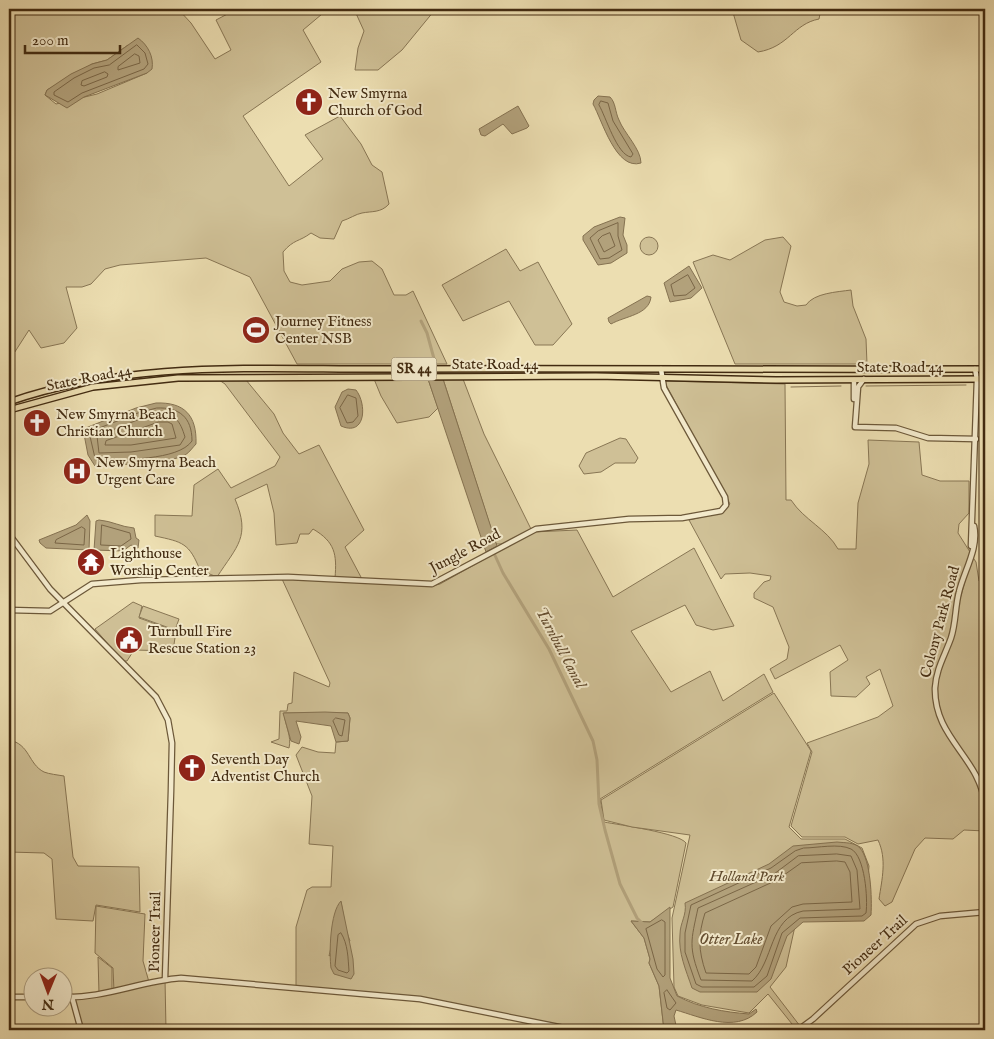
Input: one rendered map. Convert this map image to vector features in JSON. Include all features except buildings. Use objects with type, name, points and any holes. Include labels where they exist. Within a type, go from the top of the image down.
[{"type":"main road","points":[[354,369],[354,377]]},
{"type":"main road","name":"State Road 44","points":[[9,402],[82,381],[174,370],[985,369]]},
{"type":"main road","points":[[854,380],[859,373],[901,373],[917,370]]},
{"type":"main road","name":"State Road 44","points":[[9,409],[93,387],[147,380],[661,376],[854,380],[985,379]]},
{"type":"main road","points":[[40,400],[42,394],[72,387],[82,381]]},
{"type":"main road","points":[[9,409],[34,398],[35,393]]},
{"type":"street","name":"Jungle Road","points":[[63,603],[76,593],[95,583],[141,580],[288,577],[432,584],[536,530],[628,519],[682,518],[723,508],[725,497],[664,388],[661,369]]},
{"type":"street","name":"Colony Park Road","points":[[975,369],[977,379],[976,439],[974,526],[971,552],[959,591],[953,632],[937,672],[935,691],[936,707],[942,726],[976,773],[985,805]]},
{"type":"street","points":[[854,380],[856,413]]},
{"type":"street","points":[[864,380],[858,383],[855,427],[896,428],[928,438],[976,439]]},
{"type":"street","name":"Pioneer Trail","points":[[9,534],[32,568],[63,603],[156,697],[168,720],[172,743],[165,979],[180,978],[420,999],[574,1030]]},
{"type":"street","points":[[9,610],[43,612],[55,609],[63,603]]},
{"type":"street","name":"Pioneer Trail","points":[[798,1030],[813,1019],[916,924],[940,916],[985,912]]},
{"type":"street","points":[[81,1030],[72,997],[100,995],[165,979]]},
{"type":"street","points":[[9,997],[22,997]]},
{"type":"green space","points":[[9,9],[178,9],[191,23],[215,59],[231,50],[216,20],[237,9],[328,9],[303,30],[321,62],[243,116],[289,186],[323,159],[305,135],[340,116],[361,144],[372,165],[382,172],[389,204],[380,210],[360,214],[342,221],[334,239],[320,238],[311,233],[294,243],[283,252],[284,271],[290,282],[302,285],[330,281],[342,269],[359,262],[372,261],[382,269],[394,295],[406,295],[413,291],[447,364],[297,364],[250,277],[206,258],[120,265],[105,269],[91,284],[82,287],[66,287],[77,328],[64,343],[41,348],[29,330],[9,361]],"holes":[[[128,45],[147,73],[97,94],[56,104],[45,95],[47,90],[92,64],[107,60]]]},
{"type":"green space","points":[[354,9],[434,9],[434,11],[402,50],[378,70],[355,70],[358,48],[364,31]]},
{"type":"green space","points":[[732,9],[821,9],[819,19],[803,26],[777,45],[758,52],[741,40]]},
{"type":"green space","points":[[649,237],[655,240],[658,246],[655,252],[649,255],[643,252],[640,246],[643,240]]},
{"type":"green space","points":[[783,237],[791,246],[780,292],[784,302],[797,306],[806,305],[814,298],[820,296],[851,290],[853,306],[866,339],[867,364],[735,364],[693,262],[713,255],[730,260],[765,240]]},
{"type":"green space","points":[[506,249],[520,271],[538,262],[572,324],[553,345],[535,345],[509,301],[463,321],[442,285]]},
{"type":"green space","points":[[374,379],[428,379],[438,408],[429,417],[397,423],[381,396]]},
{"type":"green space","points":[[443,379],[463,379],[484,434],[531,529],[502,544],[496,544]]},
{"type":"green space","points":[[219,380],[246,380],[274,414],[283,433],[299,454],[319,445],[364,530],[345,547],[362,579],[335,578],[336,562],[333,549],[326,539],[313,529],[309,534],[300,534],[297,543],[276,545],[274,513],[267,484],[235,499],[242,523],[240,541],[217,577],[200,570],[192,554],[184,545],[155,536],[155,515],[192,516],[194,485],[218,469],[231,488],[275,466],[280,457],[225,384]]},
{"type":"green space","points":[[664,381],[785,384],[786,500],[791,500],[802,513],[828,536],[838,549],[856,549],[858,503],[869,464],[868,440],[919,442],[922,475],[940,481],[969,481],[969,513],[959,524],[958,533],[970,552],[955,617],[937,671],[933,693],[938,718],[946,735],[969,765],[978,782],[983,800],[985,831],[964,830],[953,839],[925,838],[915,849],[892,902],[885,906],[879,899],[883,862],[878,840],[858,844],[845,837],[802,837],[791,826],[812,752],[807,743],[878,717],[893,706],[880,669],[866,677],[870,684],[856,697],[831,696],[830,672],[848,660],[840,645],[775,679],[770,669],[787,659],[789,647],[773,607],[754,598],[754,593],[764,582],[770,580],[771,576],[750,573],[725,574],[721,579],[689,520],[718,513],[730,504]]},
{"type":"green space","points":[[620,438],[626,439],[638,458],[635,463],[615,463],[601,472],[584,474],[579,466],[586,453]]},
{"type":"green space","points":[[577,530],[613,597],[694,548],[734,626],[713,630],[696,625],[685,605],[631,631],[671,692],[710,671],[723,701],[764,674],[773,692],[600,799],[604,822],[661,833],[681,839],[686,843],[673,907],[650,922],[631,921],[644,938],[650,959],[649,963],[659,986],[664,1030],[584,1030],[420,998],[296,987],[296,927],[307,890],[312,887],[331,887],[333,846],[309,844],[312,796],[296,755],[302,747],[318,752],[335,753],[336,742],[348,741],[350,718],[348,713],[284,713],[290,740],[289,748],[271,742],[279,739],[280,711],[287,711],[288,704],[292,703],[294,672],[329,687],[330,683],[282,579],[432,586],[440,584],[533,532]],"holes":[[[341,902],[350,941],[329,956]]]},
{"type":"green space","points":[[972,556],[976,562],[979,581],[985,582],[985,794],[978,775],[945,725],[937,691],[937,682]]},
{"type":"green space","points":[[133,602],[142,606],[139,618],[176,631],[173,651],[134,650],[127,661],[123,661],[95,629]]},
{"type":"green space","points":[[143,606],[179,619],[175,630],[139,617]]},
{"type":"green space","name":"Holland Park","points":[[774,693],[811,751],[789,827],[801,839],[845,839],[862,848],[869,866],[865,915],[797,917],[786,967],[770,987],[800,1026],[796,1029],[768,994],[749,1013],[702,1005],[678,996],[674,987],[672,918],[690,835],[632,827],[604,820],[601,800]]},
{"type":"green space","points":[[9,740],[21,746],[44,772],[64,776],[73,857],[78,866],[139,867],[140,912],[96,905],[93,921],[56,919],[52,859],[44,853],[9,852]]},
{"type":"green space","points":[[96,906],[145,914],[143,961],[149,982],[165,979],[166,1030],[81,1030],[72,997],[114,992],[113,968],[95,953]]},
{"type":"green space","points":[[98,957],[112,968],[112,990],[99,994]]},
{"type":"water","points":[[138,38],[151,56],[152,69],[147,73],[84,97],[67,108],[45,95],[47,90],[71,74],[92,64],[107,60]]},
{"type":"water","points":[[598,96],[610,97],[612,99],[621,125],[638,152],[641,163],[632,163],[624,159],[611,143],[593,104]]},
{"type":"water","points":[[518,106],[529,126],[527,128],[512,134],[503,124],[485,136],[481,135],[479,129]]},
{"type":"water","points":[[620,217],[625,218],[623,235],[627,245],[627,253],[611,263],[598,265],[583,240],[583,236],[594,227]]},
{"type":"water","points":[[689,266],[702,288],[691,298],[670,302],[664,283]]},
{"type":"water","points":[[647,296],[651,297],[646,308],[611,324],[609,322],[608,318]]},
{"type":"water","points":[[428,379],[443,379],[497,546],[486,552]]},
{"type":"water","points":[[348,389],[356,390],[360,396],[363,410],[360,423],[355,427],[349,428],[341,426],[335,407],[342,392]]},
{"type":"water","points":[[156,403],[174,405],[187,412],[194,425],[196,444],[185,455],[178,458],[142,463],[95,466],[88,455],[83,429],[136,408]]},
{"type":"water","points":[[87,515],[90,521],[89,550],[46,548],[40,543],[39,540],[76,525]]},
{"type":"water","points":[[99,520],[134,528],[136,538],[139,540],[138,548],[131,545],[123,551],[94,550],[96,521]]},
{"type":"water","points":[[283,713],[348,713],[350,718],[348,741],[336,742],[331,726],[296,721],[301,737],[299,744],[291,741]]},
{"type":"water","name":"Otter Lake","points":[[837,842],[855,845],[864,854],[869,870],[871,915],[864,921],[803,922],[787,936],[771,979],[757,992],[700,992],[692,988],[680,948],[680,930],[685,903],[769,864],[793,846]]},
{"type":"water","points":[[341,901],[353,959],[354,974],[351,979],[334,974],[331,968],[330,943],[332,923],[337,906]]},
{"type":"water","points":[[670,907],[670,978],[677,996],[694,1004],[721,1011],[749,1014],[756,1009],[757,1012],[738,1022],[717,1022],[676,1010],[674,1016],[677,1030],[664,1030],[659,986],[649,963],[650,959],[644,938],[631,921],[650,922]]},
{"type":"waterway","points":[[421,321],[427,333],[436,366]]},
{"type":"waterway","points":[[866,386],[966,385]]},
{"type":"waterway","points":[[791,387],[841,386]]},
{"type":"waterway","name":"Turnbull Canal","points":[[493,551],[503,573],[549,649],[593,741],[597,760],[599,804],[605,830],[620,884],[637,918],[643,924]]},
{"type":"place","name":"New Smyrna Church of God","points":[[309,102]]},
{"type":"place","name":"Journey Fitness Center NSB","points":[[256,330]]},
{"type":"place","name":"New Smyrna Beach Christian Church","points":[[37,423]]},
{"type":"place","name":"New Smyrna Beach Urgent Care","points":[[77,471]]},
{"type":"place","name":"Lighthouse Worship Center","points":[[91,562]]},
{"type":"place","name":"Turnbull Fire Rescue Station 23","points":[[129,640]]},
{"type":"place","name":"Seventh Day Adventist Church","points":[[192,768]]}]
